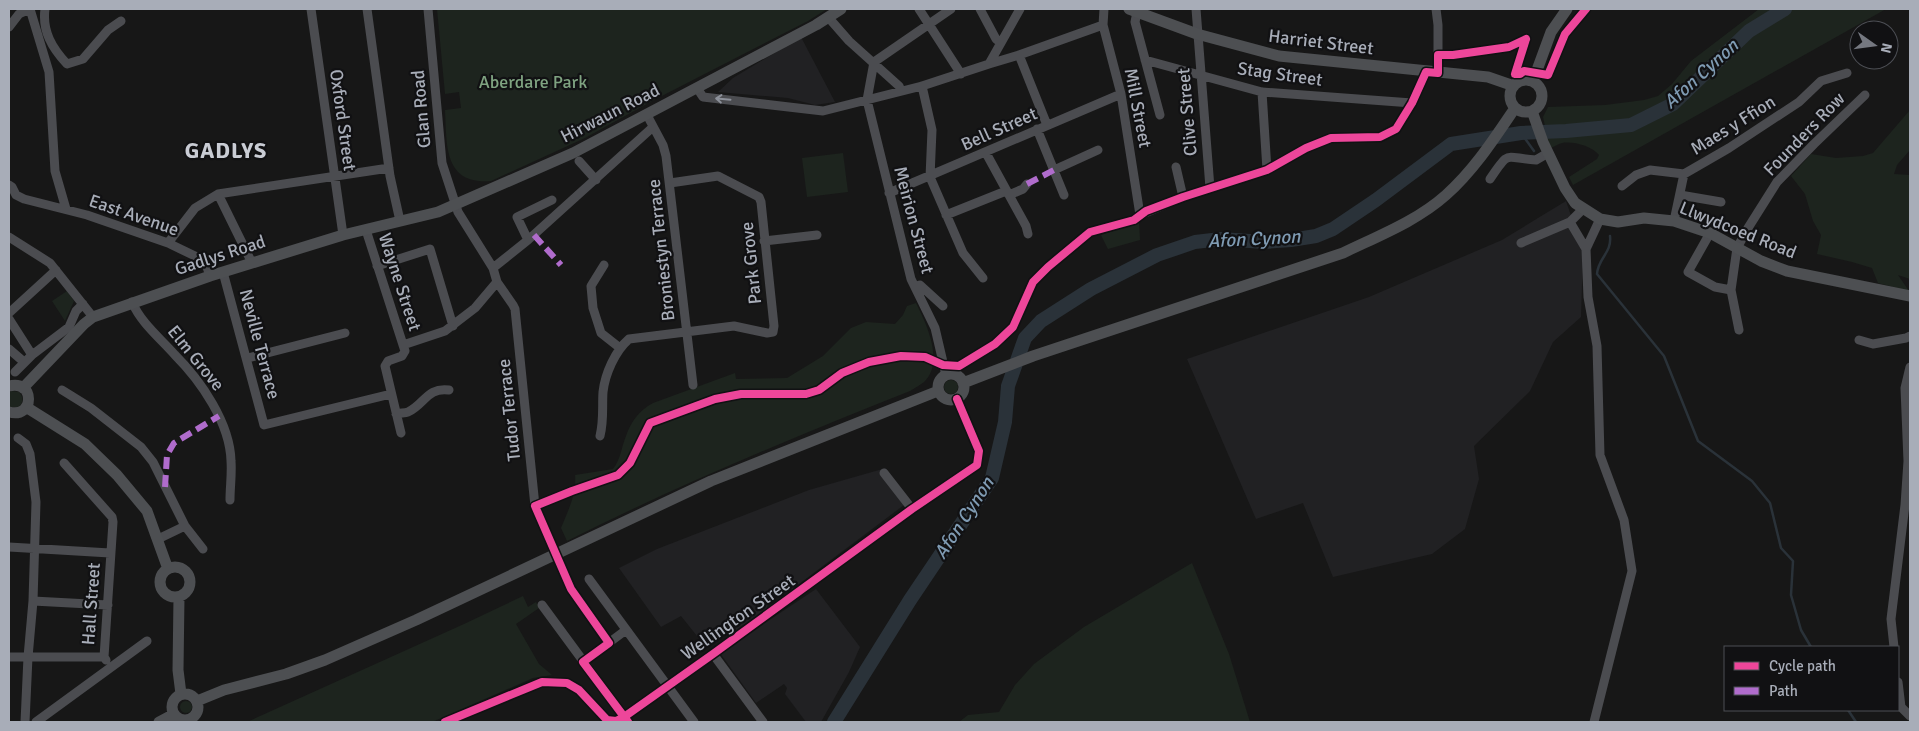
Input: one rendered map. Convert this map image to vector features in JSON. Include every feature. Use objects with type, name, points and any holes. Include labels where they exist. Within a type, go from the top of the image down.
[{"type":"main road","name":"Hirwaun Road","points":[[456,204],[573,153],[841,9]]},
{"type":"main road","points":[[1533,81],[1551,32],[1567,9]]},
{"type":"main road","name":"Harriet Street","points":[[1133,10],[1197,34],[1279,56],[1488,77],[1514,86]]},
{"type":"main road","points":[[1534,117],[1515,108],[1511,100],[1514,86],[1522,81],[1533,81],[1540,88],[1542,98],[1534,117],[1543,142],[1565,188],[1575,203],[1583,210]]},
{"type":"main road","points":[[963,384],[1033,356],[1343,253],[1414,218],[1437,201],[1466,175],[1485,153],[1515,108]]},
{"type":"main road","name":"Gadlys Road","points":[[23,388],[93,317],[252,262],[343,235],[438,212],[456,204]]},
{"type":"main road","name":"Llwydcoed Road","points":[[1583,210],[1600,219],[1618,222],[1644,218],[1674,220],[1710,233],[1761,261],[1787,271],[1910,296]]},
{"type":"main road","points":[[946,375],[957,376],[963,384],[963,392],[957,399],[944,398],[938,391],[940,380],[946,375]]},
{"type":"main road","points":[[9,386],[16,385],[23,388],[29,400],[26,407],[18,413],[9,412]]},
{"type":"main road","points":[[197,700],[224,690],[286,674],[325,660],[416,620],[711,481],[938,391]]},
{"type":"main road","points":[[26,407],[84,444],[118,475],[147,511],[168,569]]},
{"type":"main road","points":[[173,567],[183,569],[189,577],[190,586],[187,592],[179,597],[174,598],[165,594],[160,585],[161,576],[173,567]]},
{"type":"main road","points":[[179,597],[178,670],[181,694]]},
{"type":"main road","points":[[181,694],[188,694],[197,700],[197,714],[190,719],[181,719],[174,714],[172,704],[181,694]]},
{"type":"main road","points":[[159,722],[174,714]]},
{"type":"street","points":[[9,27],[19,14],[30,9],[49,72],[55,171],[66,209]]},
{"type":"street","points":[[45,9],[44,24],[52,46],[67,64],[84,59],[108,30],[120,21]]},
{"type":"street","name":"Oxford Street","points":[[311,9],[343,235]]},
{"type":"street","points":[[367,9],[389,168],[400,221]]},
{"type":"street","name":"Glan Road","points":[[428,9],[442,162],[456,204]]},
{"type":"street","points":[[919,9],[961,74]]},
{"type":"street","points":[[867,100],[874,62],[929,26],[951,9]]},
{"type":"street","points":[[980,9],[996,39],[1001,43]]},
{"type":"street","points":[[990,64],[1020,9]]},
{"type":"street","name":"Mill Street","points":[[1104,9],[1103,24],[1121,94],[1140,215],[1183,198]]},
{"type":"street","name":"Clive Street","points":[[1196,9],[1210,188]]},
{"type":"street","points":[[1436,9],[1438,72]]},
{"type":"street","points":[[1133,10],[1160,114]]},
{"type":"street","points":[[828,17],[849,40],[899,86],[901,91]]},
{"type":"street","points":[[697,88],[704,97],[823,111],[961,74],[1020,55],[1103,24]]},
{"type":"street","points":[[44,53],[52,46]]},
{"type":"street","points":[[1020,55],[1048,125]]},
{"type":"street","name":"Stag Street","points":[[1145,60],[1262,92],[1412,103]]},
{"type":"street","name":"Maes y Ffion","points":[[1622,186],[1636,175],[1650,170],[1684,174],[1729,148],[1798,102],[1821,81],[1847,73]]},
{"type":"street","points":[[922,86],[932,130],[930,176],[963,253],[983,278]]},
{"type":"street","points":[[1176,167],[1183,198],[1267,170],[1262,92]]},
{"type":"street","name":"Bell Street","points":[[889,193],[1121,94]]},
{"type":"street","name":"Founders Row","points":[[1730,290],[1737,248],[1777,182],[1865,94]]},
{"type":"street","name":"Meirion Street","points":[[867,100],[911,279],[935,328],[946,375]]},
{"type":"street","name":"Broniestyn Terrace","points":[[646,115],[666,156],[693,385]]},
{"type":"street","points":[[492,268],[528,240],[653,127]]},
{"type":"street","points":[[1037,129],[1064,195]]},
{"type":"street","points":[[1054,170],[1098,150]]},
{"type":"street","points":[[986,153],[1026,226],[1028,234]]},
{"type":"street","points":[[1490,179],[1504,159],[1510,156],[1536,160],[1548,153]]},
{"type":"street","points":[[579,161],[596,180]]},
{"type":"street","points":[[168,242],[195,208],[218,194],[389,168]]},
{"type":"street","name":"Maes y Ffion","points":[[1674,220],[1684,174]]},
{"type":"street","name":"Park Grove","points":[[670,183],[718,176],[758,197],[774,326],[773,332],[767,333],[734,326],[686,331]]},
{"type":"street","points":[[946,215],[1023,189],[1027,184]]},
{"type":"street","name":"East Avenue","points":[[9,185],[16,194],[24,199],[87,215],[168,242],[195,256],[207,267],[210,276]]},
{"type":"street","points":[[218,194],[252,262]]},
{"type":"street","points":[[1680,195],[1721,202]]},
{"type":"street","points":[[528,240],[517,216],[552,200]]},
{"type":"street","points":[[401,433],[385,366],[388,362],[402,356],[404,345],[445,331],[453,326],[475,308],[497,282],[492,268],[458,212],[456,204]]},
{"type":"street","points":[[1521,243],[1570,222],[1583,210]]},
{"type":"street","points":[[1594,722],[1632,571],[1624,520],[1600,455],[1597,346],[1588,297],[1586,249],[1600,219]]},
{"type":"street","points":[[1570,222],[1586,249]]},
{"type":"street","name":"Wayne Street","points":[[366,230],[404,345]]},
{"type":"street","points":[[1710,233],[1688,272],[1714,287],[1730,290],[1739,330]]},
{"type":"street","points":[[764,241],[817,235]]},
{"type":"street","points":[[9,237],[50,263],[93,317]]},
{"type":"street","points":[[377,266],[430,249],[453,326]]},
{"type":"street","points":[[604,265],[591,286],[593,308],[601,333],[620,348]]},
{"type":"street","points":[[9,314],[56,270]]},
{"type":"street","name":"Neville Terrace","points":[[223,272],[248,358],[264,425],[391,394]]},
{"type":"street","name":"Tudor Terrace","points":[[497,282],[515,309],[535,506]]},
{"type":"street","points":[[916,287],[920,285],[943,306]]},
{"type":"street","name":"Elm Grove","points":[[132,302],[137,314],[184,363],[202,385],[219,416],[231,461],[230,500]]},
{"type":"street","points":[[15,372],[32,355],[69,327],[76,311],[83,304]]},
{"type":"street","points":[[9,319],[32,355]]},
{"type":"street","points":[[600,436],[604,422],[603,392],[606,376],[620,348],[629,339],[686,331]]},
{"type":"street","points":[[248,358],[345,332]]},
{"type":"street","points":[[1859,340],[1873,344],[1910,336]]},
{"type":"street","points":[[9,349],[24,362]]},
{"type":"street","points":[[1894,646],[1891,619],[1905,505],[1908,461],[1904,388],[1910,367]]},
{"type":"street","points":[[396,414],[409,411],[434,391],[440,389],[449,390]]},
{"type":"street","points":[[62,390],[91,408],[141,447],[152,462],[185,526],[203,548]]},
{"type":"street","name":"Wellington Street","points":[[626,719],[668,684],[713,654],[912,509],[977,465],[979,451],[957,399]]},
{"type":"street","points":[[24,441],[30,454],[36,502],[33,601],[25,722]]},
{"type":"street","name":"Hall Street","points":[[64,463],[112,517],[114,522],[110,553],[104,657]]},
{"type":"street","points":[[884,473],[912,509]]},
{"type":"street","points":[[158,539],[185,526]]},
{"type":"street","points":[[9,548],[110,553]]},
{"type":"street","points":[[589,579],[668,684],[694,722]]},
{"type":"street","points":[[33,601],[108,605]]},
{"type":"street","points":[[445,722],[542,682],[567,683],[579,690],[607,720],[626,719],[542,605]]},
{"type":"street","points":[[584,662],[626,630]]},
{"type":"street","points":[[36,722],[147,641]]},
{"type":"street","points":[[713,654],[762,722]]},
{"type":"street","points":[[9,657],[104,657],[110,667]]},
{"type":"street","points":[[1899,694],[1900,707],[1910,716]]},
{"type":"shaded area","points":[[801,37],[835,102],[815,105],[788,98],[718,92],[733,78]]},
{"type":"shaded area","points":[[1566,201],[1583,251],[1581,317],[1553,342],[1530,391],[1474,446],[1479,479],[1465,529],[1432,554],[1333,577],[1303,503],[1256,519],[1187,359],[1369,297],[1502,240]]},
{"type":"shaded area","points":[[886,468],[884,473],[904,505],[787,593],[781,592],[771,599],[766,609],[735,631],[712,640],[706,632],[697,636],[681,616],[661,627],[619,568],[657,549],[809,490]]},
{"type":"shaded area","points":[[816,589],[860,647],[849,672],[821,722],[806,722],[785,694],[787,688],[784,684],[756,703],[720,653]]},
{"type":"green space","name":"Aberdare Park","points":[[437,9],[827,9],[808,21],[654,100],[585,138],[491,181],[475,180],[464,176],[456,169],[451,160],[446,136],[445,110],[461,108],[459,92],[445,94]]},
{"type":"green space","points":[[1759,9],[1886,9],[1866,20],[1849,20],[1849,30],[1573,185],[1569,177],[1597,159],[1599,155],[1587,147],[1571,143],[1562,143],[1550,148],[1543,117],[1548,107],[1605,105],[1644,100],[1658,96],[1672,84],[1691,61]]},
{"type":"green space","points":[[1910,110],[1910,150],[1897,165],[1894,174],[1910,175],[1910,279],[1898,275],[1909,291],[1878,283],[1872,268],[1817,254],[1821,235],[1813,221],[1805,194],[1791,176],[1811,154],[1836,158],[1863,156],[1873,153]]},
{"type":"green space","points":[[843,153],[848,192],[807,197],[802,158]]},
{"type":"green space","points":[[1139,222],[1140,240],[1108,249],[1101,235]]},
{"type":"green space","points":[[67,291],[74,301],[65,321],[52,301]]},
{"type":"green space","points":[[916,303],[932,342],[933,364],[930,374],[924,382],[910,391],[694,481],[567,541],[561,528],[573,495],[575,475],[613,469],[630,426],[636,416],[648,406],[735,373],[736,379],[787,378],[823,356],[851,328],[866,322],[895,324],[903,315],[907,306]]},
{"type":"green space","points":[[948,380],[954,380],[958,387],[954,394],[948,394],[944,390],[944,384]]},
{"type":"green space","points":[[9,392],[19,392],[22,396],[22,402],[19,407],[9,407]]},
{"type":"green space","points":[[1192,563],[1229,654],[1250,722],[959,722],[968,715],[999,712],[1015,685],[1034,664],[1084,627]]},
{"type":"green space","points":[[523,596],[528,607],[536,602],[539,608],[516,624],[539,664],[552,675],[533,678],[432,722],[247,722],[464,624]]},
{"type":"green space","points":[[188,701],[191,702],[191,712],[184,713],[181,712],[180,705],[181,702]]},
{"type":"waterway","name":"Afon Cynon","points":[[834,722],[910,600],[992,478],[1005,422],[1008,386],[1025,338],[1041,321],[1091,289],[1157,255],[1195,242],[1221,239],[1264,242],[1291,240],[1316,236],[1333,229],[1376,200],[1451,144],[1521,133],[1631,125],[1673,104],[1749,31],[1785,9]]},
{"type":"waterway","points":[[1521,133],[1534,151]]},
{"type":"waterway","points":[[1610,236],[1609,247],[1598,268],[1597,274],[1664,356],[1698,441],[1752,481],[1770,503],[1781,548],[1793,561],[1791,595],[1801,630],[1810,646]]},
{"type":"waterway","points":[[1849,711],[1856,722]]},
{"type":"marked path","points":[[1027,184],[1054,170]]},
{"type":"marked path","points":[[534,235],[561,265]]},
{"type":"marked path","points":[[165,487],[167,455],[174,443],[219,416]]},
{"type":"cycle path","points":[[1526,39],[1515,74],[1520,74],[1524,71],[1548,75],[1565,34],[1586,9]]},
{"type":"cycle path","points":[[628,722],[583,662],[609,643],[571,589],[535,506],[618,475],[630,463],[650,423],[715,399],[741,394],[806,394],[819,390],[842,373],[869,362],[901,356],[925,357],[943,365],[959,366],[995,344],[1013,327],[1033,282],[1090,232],[1134,220],[1146,211],[1183,197],[1267,170],[1306,148],[1331,138],[1380,137],[1396,129],[1412,103],[1426,72],[1438,73],[1438,55],[1453,55],[1509,47],[1526,39]]},
{"type":"cycle path","points":[[445,722],[542,682],[567,683],[579,690],[607,720],[616,721],[624,717],[912,509],[977,465],[979,451],[957,399]]},
{"type":"district","name":"GADLYS","points":[[226,150]]}]
